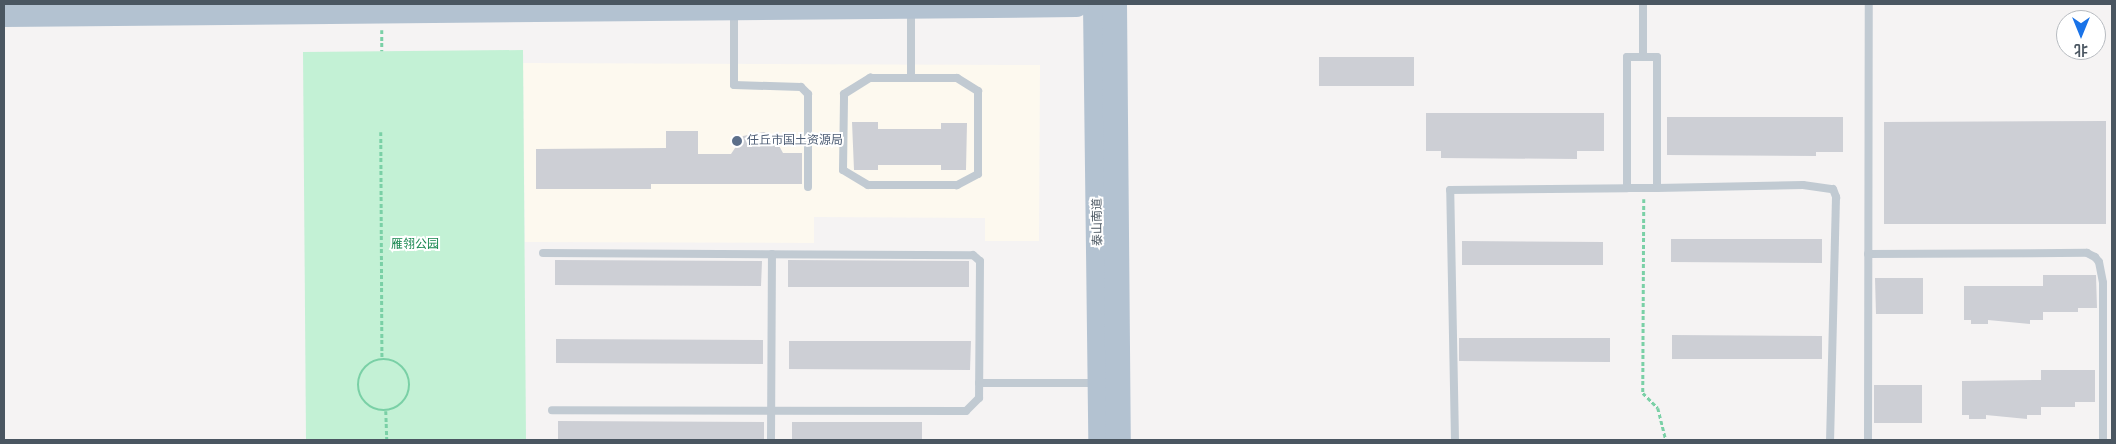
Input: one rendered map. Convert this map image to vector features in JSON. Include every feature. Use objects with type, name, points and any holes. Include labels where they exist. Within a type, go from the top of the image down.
[{"type":"main road","points":[[4,14],[1076,4]]},
{"type":"main road","name":"泰山南道","points":[[1095,4],[1100,440]]},
{"type":"main road","name":"泰山南道","points":[[1114,4],[1118,440]]},
{"type":"lane","points":[[1643,57],[1644,4]]},
{"type":"lane","points":[[1868,440],[1869,4]]},
{"type":"lane","points":[[911,5],[911,78]]},
{"type":"lane","points":[[734,7],[734,85],[801,87],[808,94],[808,187]]},
{"type":"lane","points":[[1627,188],[1627,57],[1657,57],[1656,188]]},
{"type":"lane","points":[[870,78],[911,78],[957,78],[978,91],[978,174],[957,185],[868,185],[843,170],[844,94],[870,78]]},
{"type":"lane","points":[[1455,440],[1450,190],[1803,185],[1833,190],[1836,197],[1830,440]]},
{"type":"lane","points":[[543,253],[974,255],[980,261],[979,398],[966,411],[552,410]]},
{"type":"lane","points":[[1868,254],[2087,253],[2094,257],[2099,262],[2103,283],[2104,440]]},
{"type":"lane","points":[[771,440],[772,254]]},
{"type":"lane","points":[[979,383],[1099,383]]},
{"type":"path","points":[[381,132],[382,359]]},
{"type":"path","points":[[1644,188],[1642,393],[1658,408],[1666,440]]},
{"type":"path","points":[[382,359],[402,365],[410,384],[406,399],[386,411],[371,407],[358,389],[364,368],[382,359]]},
{"type":"path","points":[[386,411],[387,440]]},
{"type":"shaded area","points":[[523,63],[1040,65],[1039,241],[985,241],[985,218],[814,217],[814,243],[525,242]]},
{"type":"green space","name":"雁翎公园","points":[[523,50],[526,440],[306,440],[303,52]]},
{"type":"building","points":[[1319,57],[1414,57],[1414,86],[1319,86]]},
{"type":"building","points":[[1426,113],[1604,113],[1604,151],[1577,151],[1577,159],[1441,158],[1441,151],[1426,151]]},
{"type":"building","points":[[1667,117],[1843,117],[1843,152],[1816,152],[1816,156],[1667,155]]},
{"type":"building","points":[[2106,121],[2106,224],[1884,224],[1884,122]]},
{"type":"building","points":[[852,122],[878,122],[878,129],[941,129],[941,123],[967,123],[966,170],[941,170],[941,165],[878,165],[878,170],[854,170]]},
{"type":"building","points":[[666,131],[698,131],[698,154],[731,154],[743,136],[764,132],[776,140],[783,153],[802,153],[802,184],[651,184],[651,189],[536,189],[536,149],[666,148]]},
{"type":"building","points":[[1671,239],[1822,239],[1822,263],[1671,262]]},
{"type":"building","points":[[1462,241],[1603,242],[1603,265],[1462,265]]},
{"type":"building","points":[[555,260],[762,261],[761,286],[555,285]]},
{"type":"building","points":[[788,260],[969,261],[969,287],[788,287]]},
{"type":"building","points":[[2043,275],[2096,275],[2097,308],[2078,308],[2078,312],[2043,312],[2043,320],[2030,320],[2030,324],[1988,320],[1988,324],[1971,324],[1971,320],[1964,320],[1964,286],[2043,286]]},
{"type":"building","points":[[1875,278],[1923,278],[1923,314],[1876,314]]},
{"type":"building","points":[[1672,335],[1822,336],[1822,359],[1672,359]]},
{"type":"building","points":[[1459,338],[1610,338],[1610,362],[1459,361]]},
{"type":"building","points":[[556,339],[763,340],[763,364],[556,363]]},
{"type":"building","points":[[789,341],[971,341],[970,370],[789,369]]},
{"type":"building","points":[[2041,370],[2095,370],[2095,402],[2075,402],[2075,407],[2041,407],[2041,415],[2027,415],[2027,419],[1986,415],[1986,419],[1969,419],[1969,415],[1962,415],[1962,381],[2041,380]]},
{"type":"building","points":[[1874,385],[1922,385],[1922,423],[1874,423]]},
{"type":"building","points":[[558,421],[764,422],[764,440],[558,440]]},
{"type":"building","points":[[792,422],[922,422],[922,440],[792,440]]},
{"type":"place","name":"任丘市国土资源局","points":[[737,141]]}]
